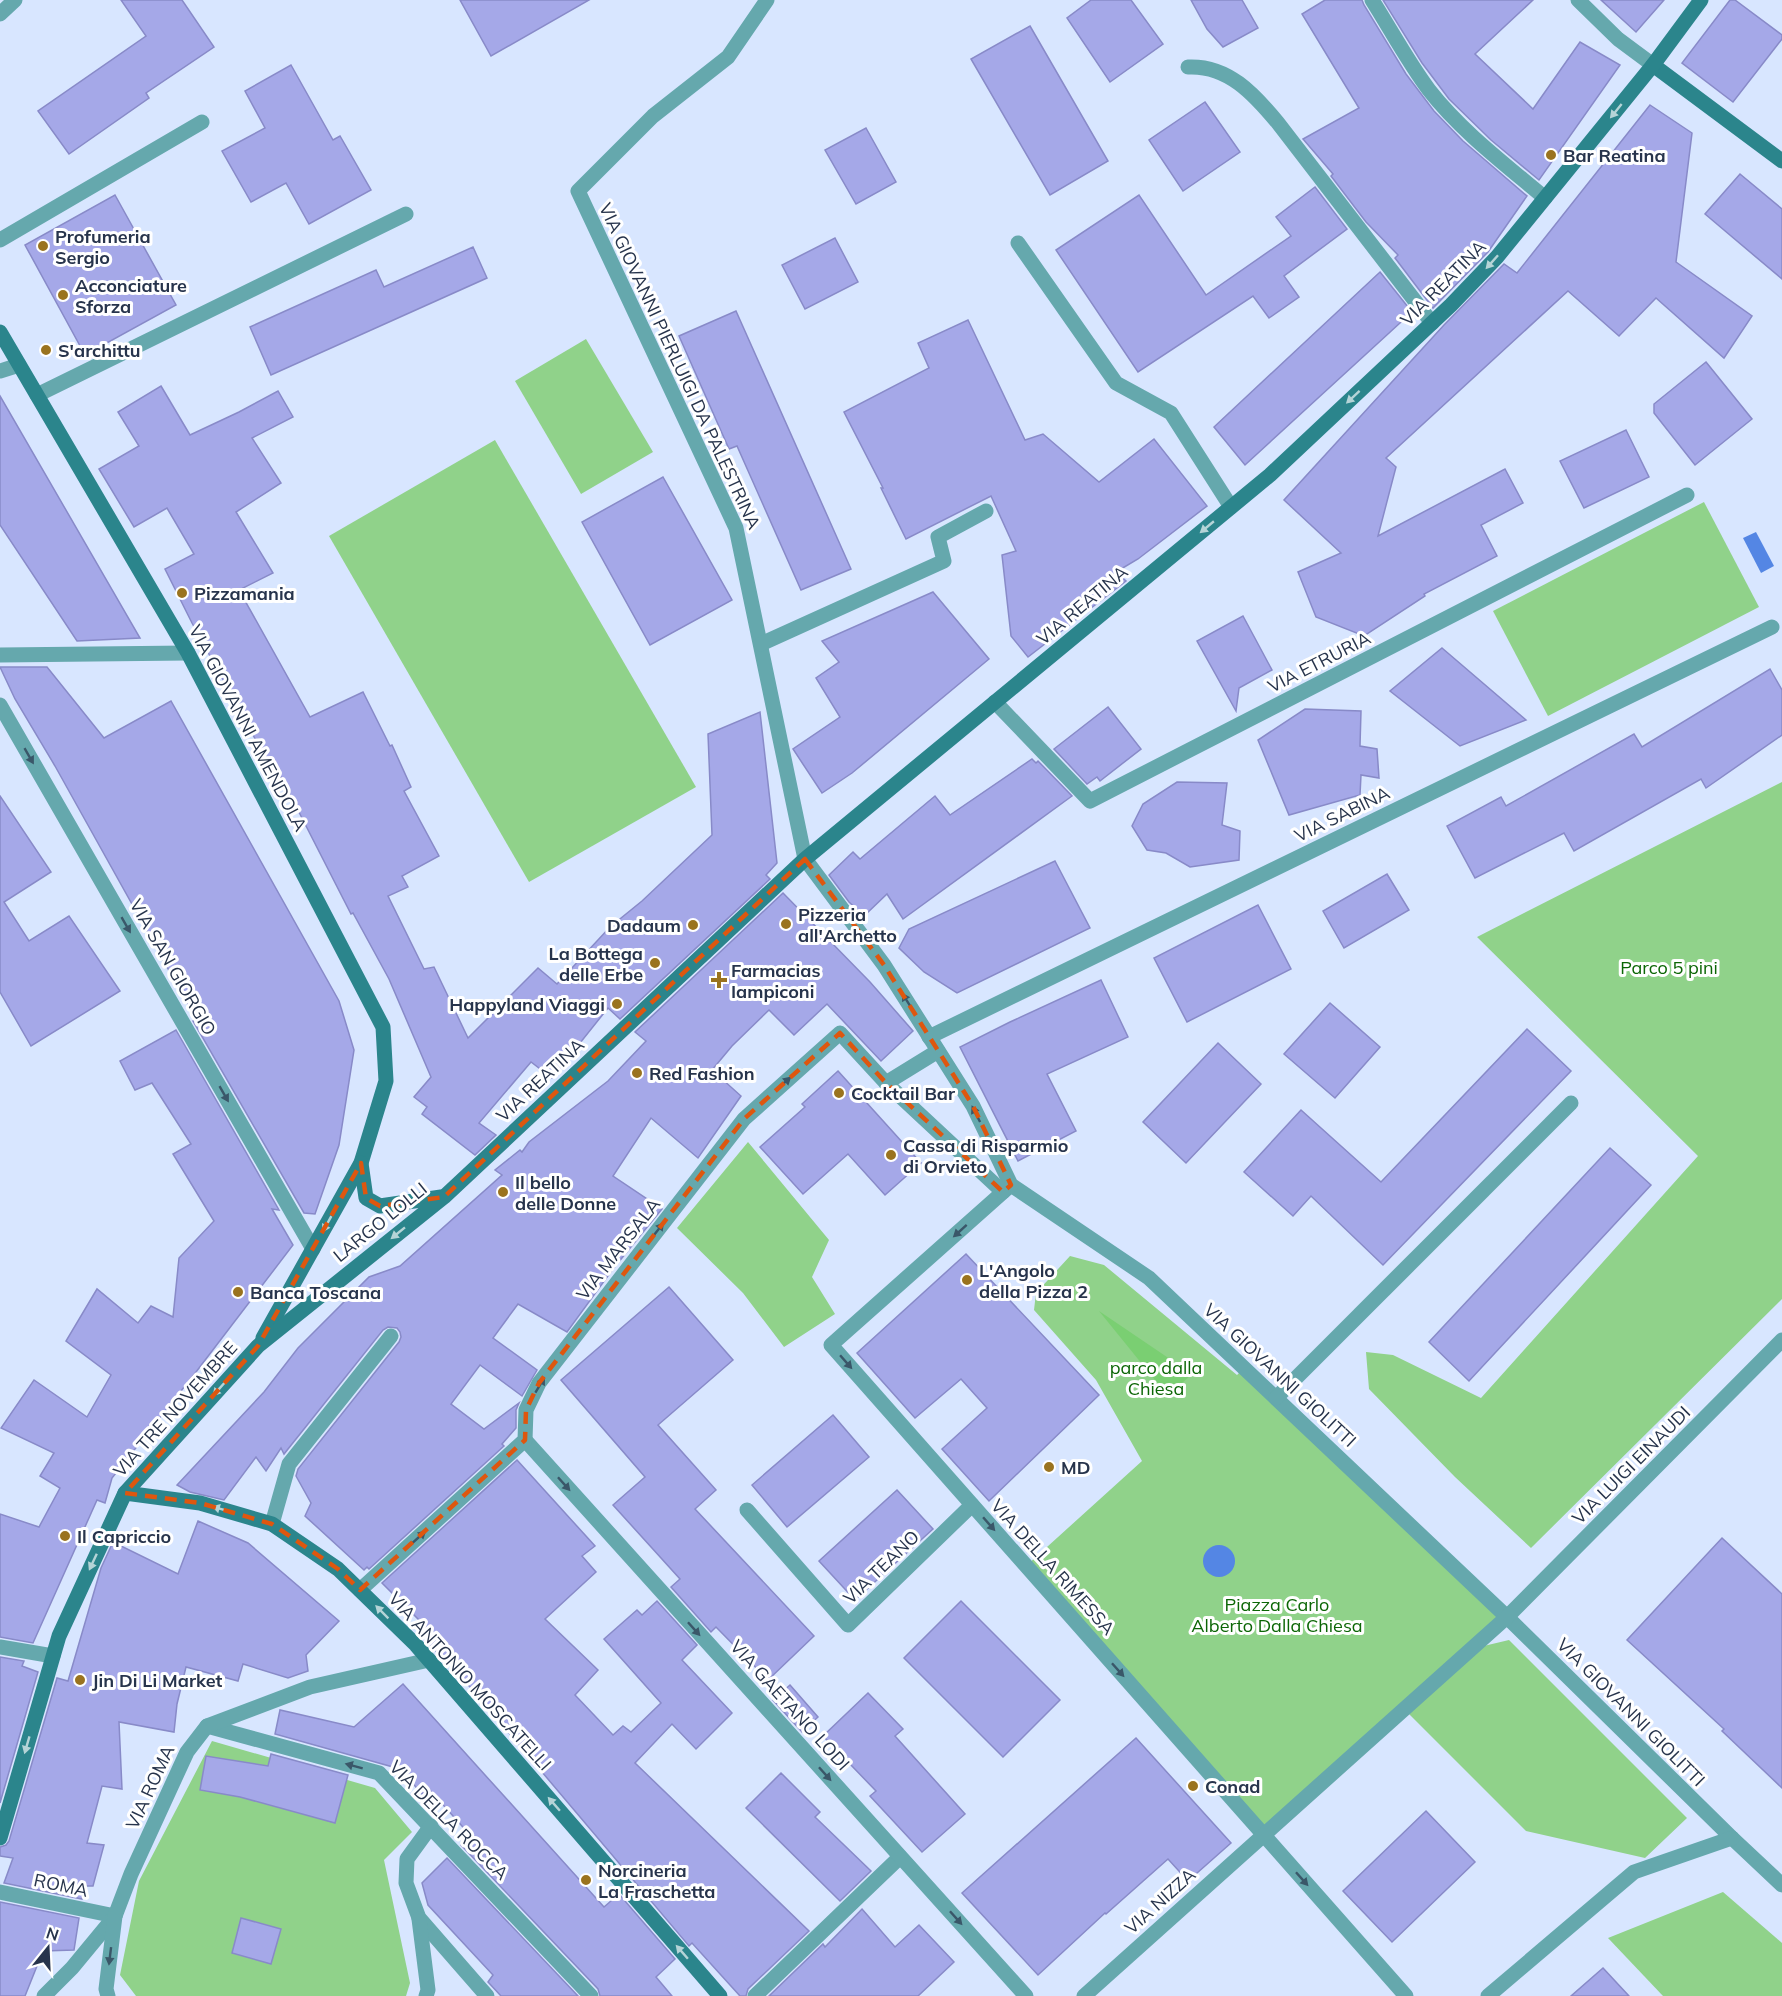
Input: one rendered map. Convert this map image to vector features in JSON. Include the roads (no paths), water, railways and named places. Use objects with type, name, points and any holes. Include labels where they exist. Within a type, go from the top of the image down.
[{"type":"main road","name":"VIA REATINA","points":[[444,1197],[805,859],[1270,475],[1432,323],[1497,257],[1653,65],[1701,0]]},
{"type":"main road","points":[[1653,65],[1782,161]]},
{"type":"main road","name":"VIA GIOVANNI AMENDOLA","points":[[0,332],[188,653],[382,1027],[386,1081],[361,1163]]},
{"type":"main road","name":"LARGO LOLLI","points":[[361,1163],[366,1198],[380,1206],[444,1197]]},
{"type":"main road","name":"LARGO LOLLI","points":[[258,1346],[361,1163]]},
{"type":"main road","name":"LARGO LOLLI","points":[[258,1346],[444,1197]]},
{"type":"main road","name":"VIA TRE NOVEMBRE","points":[[0,1838],[58,1636],[126,1493],[258,1346]]},
{"type":"main road","name":"VIA ANTONIO MOSCATELLI","points":[[126,1493],[200,1503],[272,1524],[339,1569],[429,1660],[720,1996]]},
{"type":"street","points":[[0,14],[15,0]]},
{"type":"street","name":"VIA GIOVANNI PIERLUIGI DA PALESTRINA","points":[[767,0],[728,57],[653,116],[578,191],[736,528],[805,859]]},
{"type":"street","points":[[1372,0],[1418,74],[1439,101],[1457,121],[1545,198]]},
{"type":"street","points":[[1578,0],[1618,39],[1653,65]]},
{"type":"street","points":[[1188,67],[1216,70],[1231,77],[1256,98],[1278,123],[1432,323]]},
{"type":"street","points":[[0,240],[202,122]]},
{"type":"street","points":[[37,395],[406,214]]},
{"type":"street","points":[[1018,243],[1116,383],[1171,413],[1231,507]]},
{"type":"street","points":[[0,371],[19,365]]},
{"type":"street","name":"VIA ETRURIA","points":[[995,702],[1090,801],[1687,495]]},
{"type":"street","points":[[761,644],[944,561],[938,537],[986,510]]},
{"type":"street","name":"VIA SABINA","points":[[929,1037],[1772,627]]},
{"type":"street","points":[[0,655],[188,653]]},
{"type":"street","name":"VIA SAN GIORGIO","points":[[0,705],[313,1249]]},
{"type":"street","points":[[805,859],[884,965],[973,1106],[1007,1188]]},
{"type":"street","name":"VIA MARSALA","points":[[525,1440],[526,1410],[539,1383],[744,1119],[840,1033],[886,1083]]},
{"type":"street","points":[[886,1083],[938,1051]]},
{"type":"street","name":"VIA GIOVANNI GIOLITTI","points":[[886,1083],[1007,1188],[1149,1278],[1507,1617],[1782,1885]]},
{"type":"street","points":[[1276,1398],[1571,1103]]},
{"type":"street","name":"VIA DELLA RIMESSA","points":[[1007,1188],[831,1345],[1406,1996]]},
{"type":"street","points":[[272,1524],[289,1464],[391,1336]]},
{"type":"street","name":"VIA LUIGI EINAUDI","points":[[1507,1617],[1782,1340]]},
{"type":"street","points":[[360,1590],[525,1440]]},
{"type":"street","name":"VIA GAETANO LODI","points":[[525,1440],[1026,1996]]},
{"type":"street","name":"VIA TEANO","points":[[747,1510],[848,1625],[972,1505]]},
{"type":"street","points":[[1263,1835],[1507,1617]]},
{"type":"street","points":[[0,1647],[53,1656]]},
{"type":"street","points":[[207,1726],[310,1687],[429,1660]]},
{"type":"street","name":"VIA DELLA ROCCA","points":[[207,1726],[379,1773],[591,1996]]},
{"type":"street","name":"VIA ROMA","points":[[115,1916],[131,1874],[187,1752],[207,1726]]},
{"type":"street","points":[[426,1996],[428,1990],[419,1918],[406,1883],[407,1859],[431,1826]]},
{"type":"street","name":"VIA NIZZA","points":[[1084,1996],[1263,1835]]},
{"type":"street","points":[[1488,1996],[1634,1872],[1732,1838]]},
{"type":"street","points":[[755,1996],[900,1857]]},
{"type":"street","name":"ROMA","points":[[0,1892],[115,1916]]},
{"type":"street","points":[[44,1996],[72,1968],[115,1916]]},
{"type":"street","points":[[108,1996],[106,1989],[115,1916]]},
{"type":"street","points":[[419,1918],[487,1996]]},
{"type":"water","points":[[1756,532],[1774,566],[1761,573],[1743,538]]},
{"type":"water","points":[[1219,1545],[1231,1549],[1235,1561],[1231,1573],[1219,1577],[1207,1573],[1203,1561],[1207,1549]]},
{"type":"place","name":"Bar Reatina","points":[[1551,155]]},
{"type":"place","name":"Profumeria Sergio","points":[[43,246]]},
{"type":"place","name":"Acconciature Sforza","points":[[63,295]]},
{"type":"place","name":"S'archittu","points":[[46,350]]},
{"type":"place","name":"Pizzamania","points":[[182,593]]},
{"type":"place","name":"Pizzeria all'Archetto","points":[[786,924]]},
{"type":"place","name":"Dadaum","points":[[693,925]]},
{"type":"place","name":"La Bottega delle Erbe","points":[[655,963]]},
{"type":"place","name":"Farmacias Iampiconi","points":[[719,980]]},
{"type":"place","name":"Happyland Viaggi","points":[[617,1004]]},
{"type":"place","name":"Red Fashion","points":[[637,1073]]},
{"type":"place","name":"Cocktail Bar","points":[[839,1093]]},
{"type":"place","name":"Cassa di Risparmio di Orvieto","points":[[891,1155]]},
{"type":"place","name":"Il bello delle Donne","points":[[503,1192]]},
{"type":"place","name":"L'Angolo della Pizza 2","points":[[967,1280]]},
{"type":"place","name":"Banca Toscana","points":[[238,1292]]},
{"type":"place","name":"MD","points":[[1049,1467]]},
{"type":"place","name":"Il Capriccio","points":[[65,1536]]},
{"type":"place","name":"Jin Di Li Market","points":[[80,1680]]},
{"type":"place","name":"Conad","points":[[1193,1786]]},
{"type":"place","name":"Norcineria La Fraschetta","points":[[586,1880]]},
{"type":"park label","name":"Parco 5 pini","points":[[1669,967]]},
{"type":"park label","name":"parco dalla Chiesa","points":[[1156,1377]]},
{"type":"park label","name":"Piazza Carlo Alberto Dalla Chiesa","points":[[1277,1614]]}]
